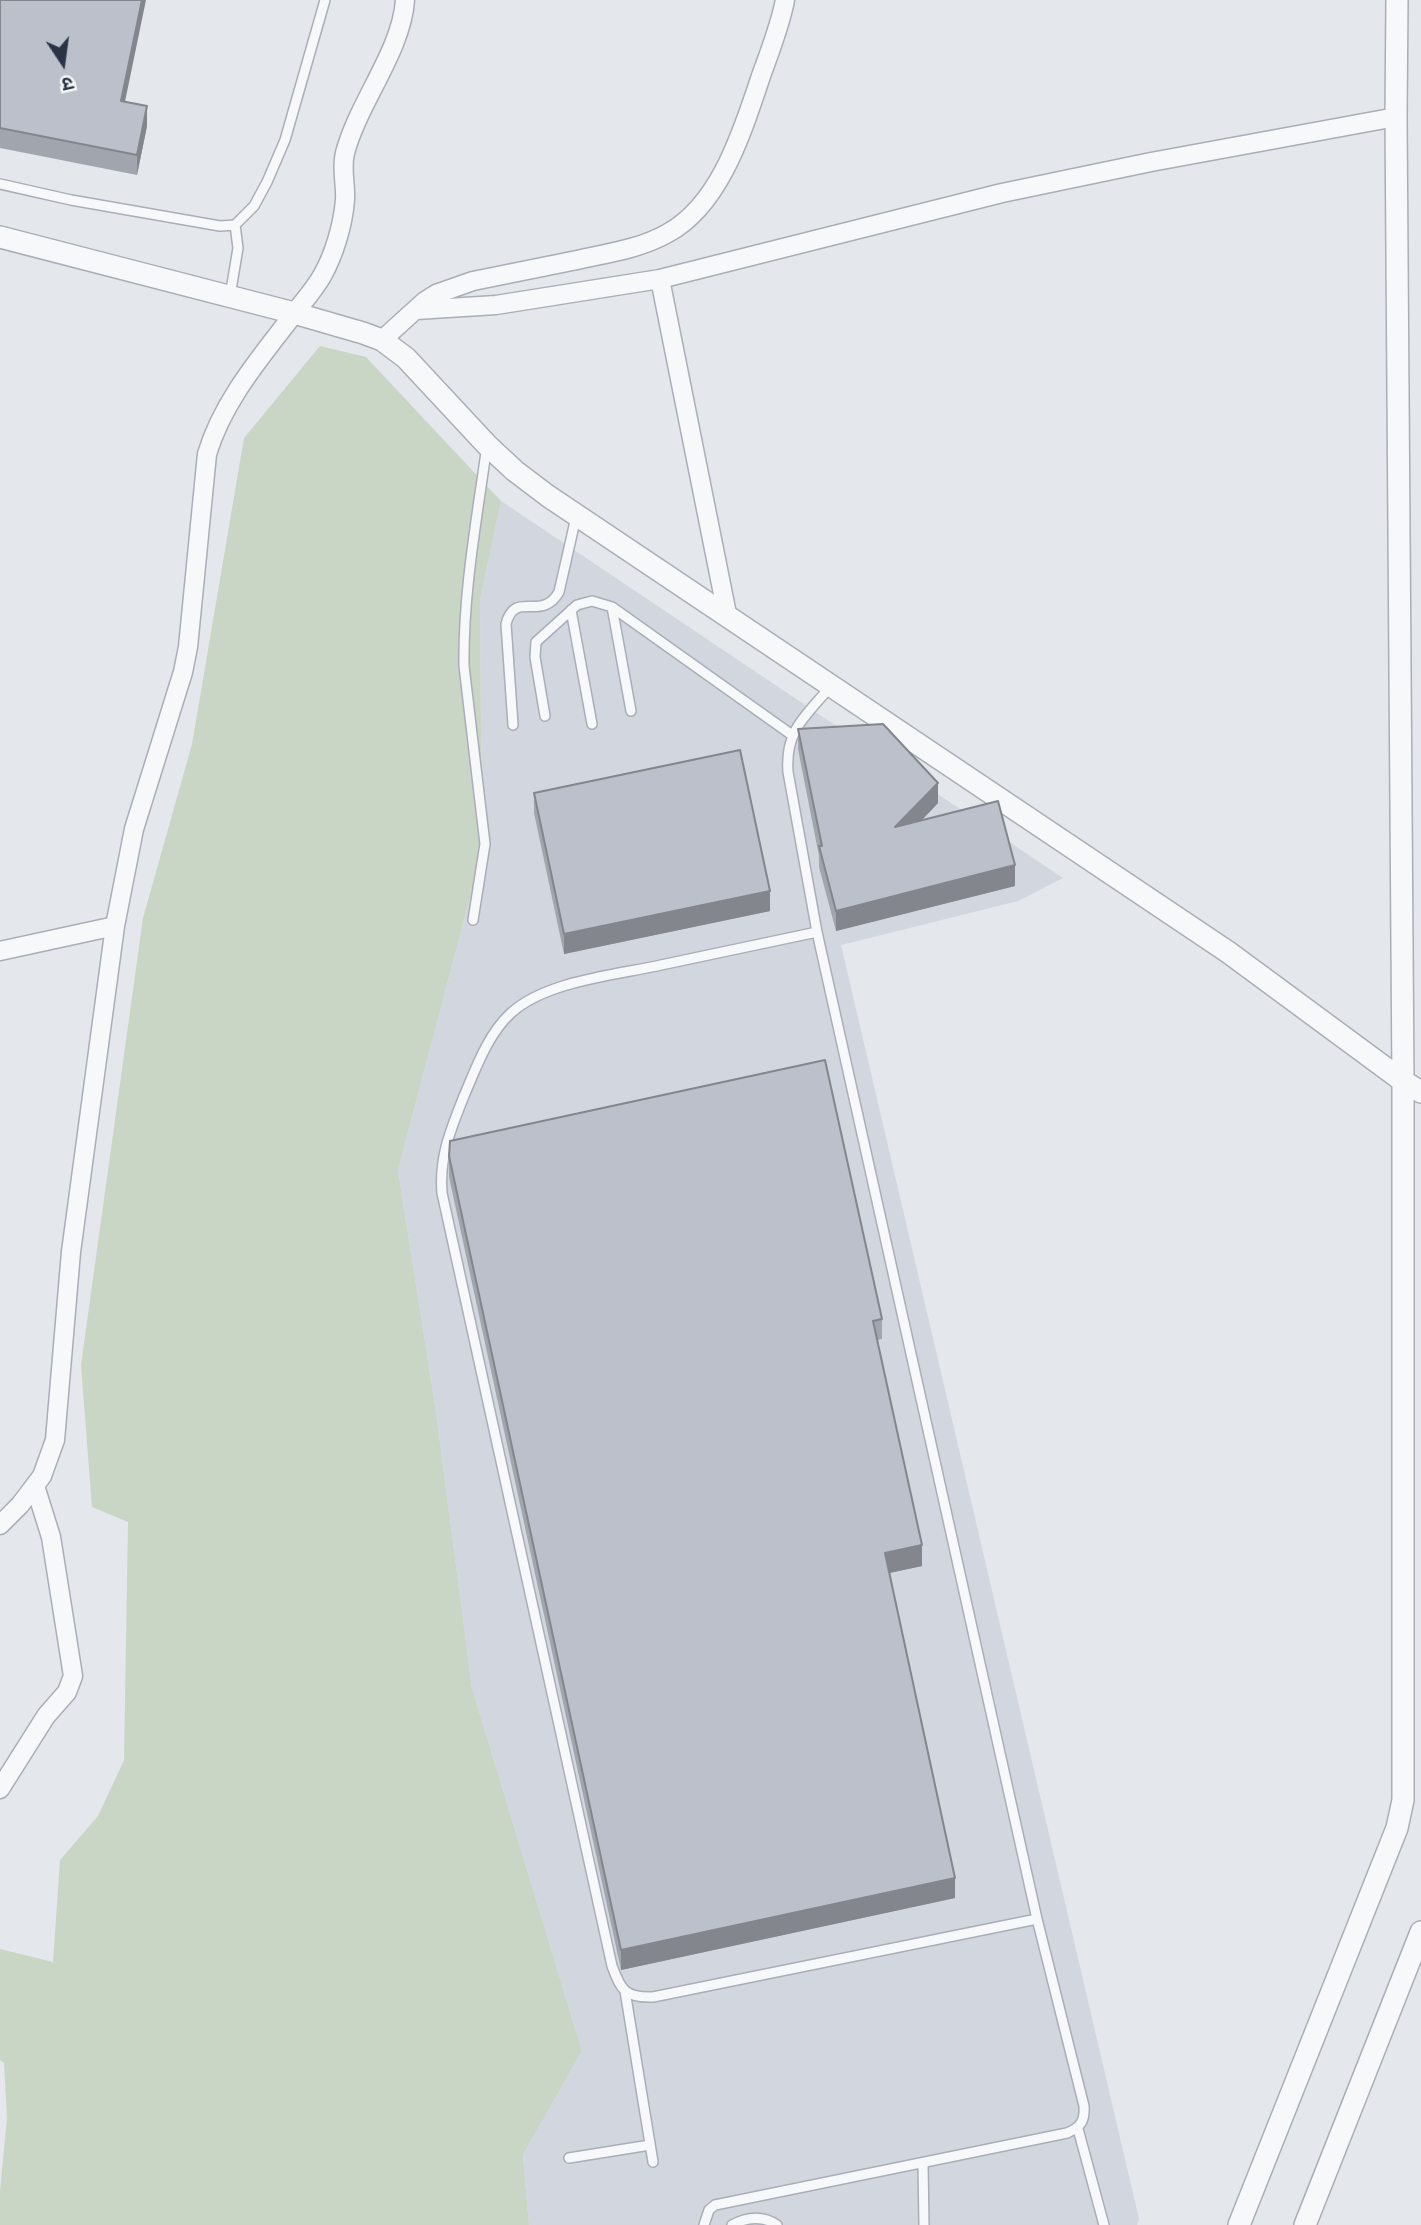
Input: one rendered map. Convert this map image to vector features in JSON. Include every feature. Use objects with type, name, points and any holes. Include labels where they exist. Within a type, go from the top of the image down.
[{"type":"street","points":[[0,1525],[35,1486],[47,1466],[55,1440],[71,1252],[115,926],[134,829],[183,672],[188,647],[207,454],[229,401],[322,276],[330,259],[343,215],[343,164],[348,145],[400,26],[405,0]]},
{"type":"street","points":[[382,341],[436,294],[451,287],[635,247],[669,233],[684,222],[709,194],[741,134],[775,38],[785,0]]},
{"type":"street","points":[[1239,2225],[1397,1828],[1403,1800],[1412,1086],[1396,117],[1397,0]]},
{"type":"street","points":[[416,310],[496,305],[660,279],[1002,193],[1151,162],[1396,117]]},
{"type":"street","points":[[0,237],[294,313],[382,341],[406,358],[516,471],[576,515],[1228,952],[1412,1086]]},
{"type":"street","points":[[660,279],[727,614]]},
{"type":"street","points":[[0,951],[115,926]]},
{"type":"street","points":[[0,1789],[46,1716],[67,1692],[73,1676],[51,1536],[35,1486]]},
{"type":"street","points":[[1305,2225],[1421,1932]]},
{"type":"lane","points":[[0,184],[71,200],[220,226],[235,225],[254,206],[285,140],[324,0]]},
{"type":"lane","points":[[230,296],[238,248],[235,225]]},
{"type":"lane","points":[[473,920],[485,844],[464,666],[464,638],[487,444]]},
{"type":"lane","points":[[513,726],[506,624],[513,609],[547,605],[554,600],[559,592],[576,515]]},
{"type":"lane","points":[[545,716],[535,657],[536,642],[577,605],[592,601],[612,607],[792,735]]},
{"type":"lane","points":[[612,607],[631,710]]},
{"type":"lane","points":[[571,610],[592,724]]},
{"type":"lane","points":[[704,2225],[709,2210],[715,2205],[1067,2133],[1078,2129],[1085,2116],[1037,1919],[817,932],[788,772],[788,745],[792,735],[832,686]]},
{"type":"lane","points":[[817,932],[581,982],[529,1000],[510,1014],[489,1042],[449,1132],[440,1172],[445,1206],[612,1966],[619,1986],[625,1992],[634,1996],[653,1997],[1037,1919]]},
{"type":"lane","points":[[625,1992],[653,2162]]},
{"type":"lane","points":[[1078,2129],[1104,2225]]},
{"type":"lane","points":[[569,2158],[650,2145]]},
{"type":"lane","points":[[923,2164],[924,2225]]},
{"type":"lane","points":[[732,2225],[746,2218],[760,2218],[777,2225]]},
{"type":"shaded area","points":[[501,501],[1063,878],[1018,901],[841,945],[1139,2219],[1137,2225],[529,2225],[523,2155],[582,2051],[472,1688],[435,1405],[398,1170],[482,852],[480,600]]},
{"type":"green space","points":[[320,346],[366,357],[501,501],[480,600],[482,852],[398,1170],[435,1405],[472,1688],[582,2051],[523,2155],[529,2225],[0,2225],[0,2191],[7,2118],[4,2063],[0,2060],[0,1949],[53,1962],[60,1860],[98,1816],[124,1760],[128,1522],[92,1507],[81,1365],[143,918],[192,744],[244,438]]},
{"type":"building","points":[[0,0],[142,0],[121,101],[147,106],[137,155],[0,128]]},
{"type":"building","points":[[883,724],[938,783],[895,827],[998,801],[1015,865],[836,911],[819,846],[822,846],[798,729]]},
{"type":"building","points":[[740,750],[770,891],[564,934],[534,793]]},
{"type":"building","points":[[825,1060],[882,1319],[873,1321],[922,1545],[885,1553],[955,1878],[621,1950],[449,1156],[450,1141]]}]
